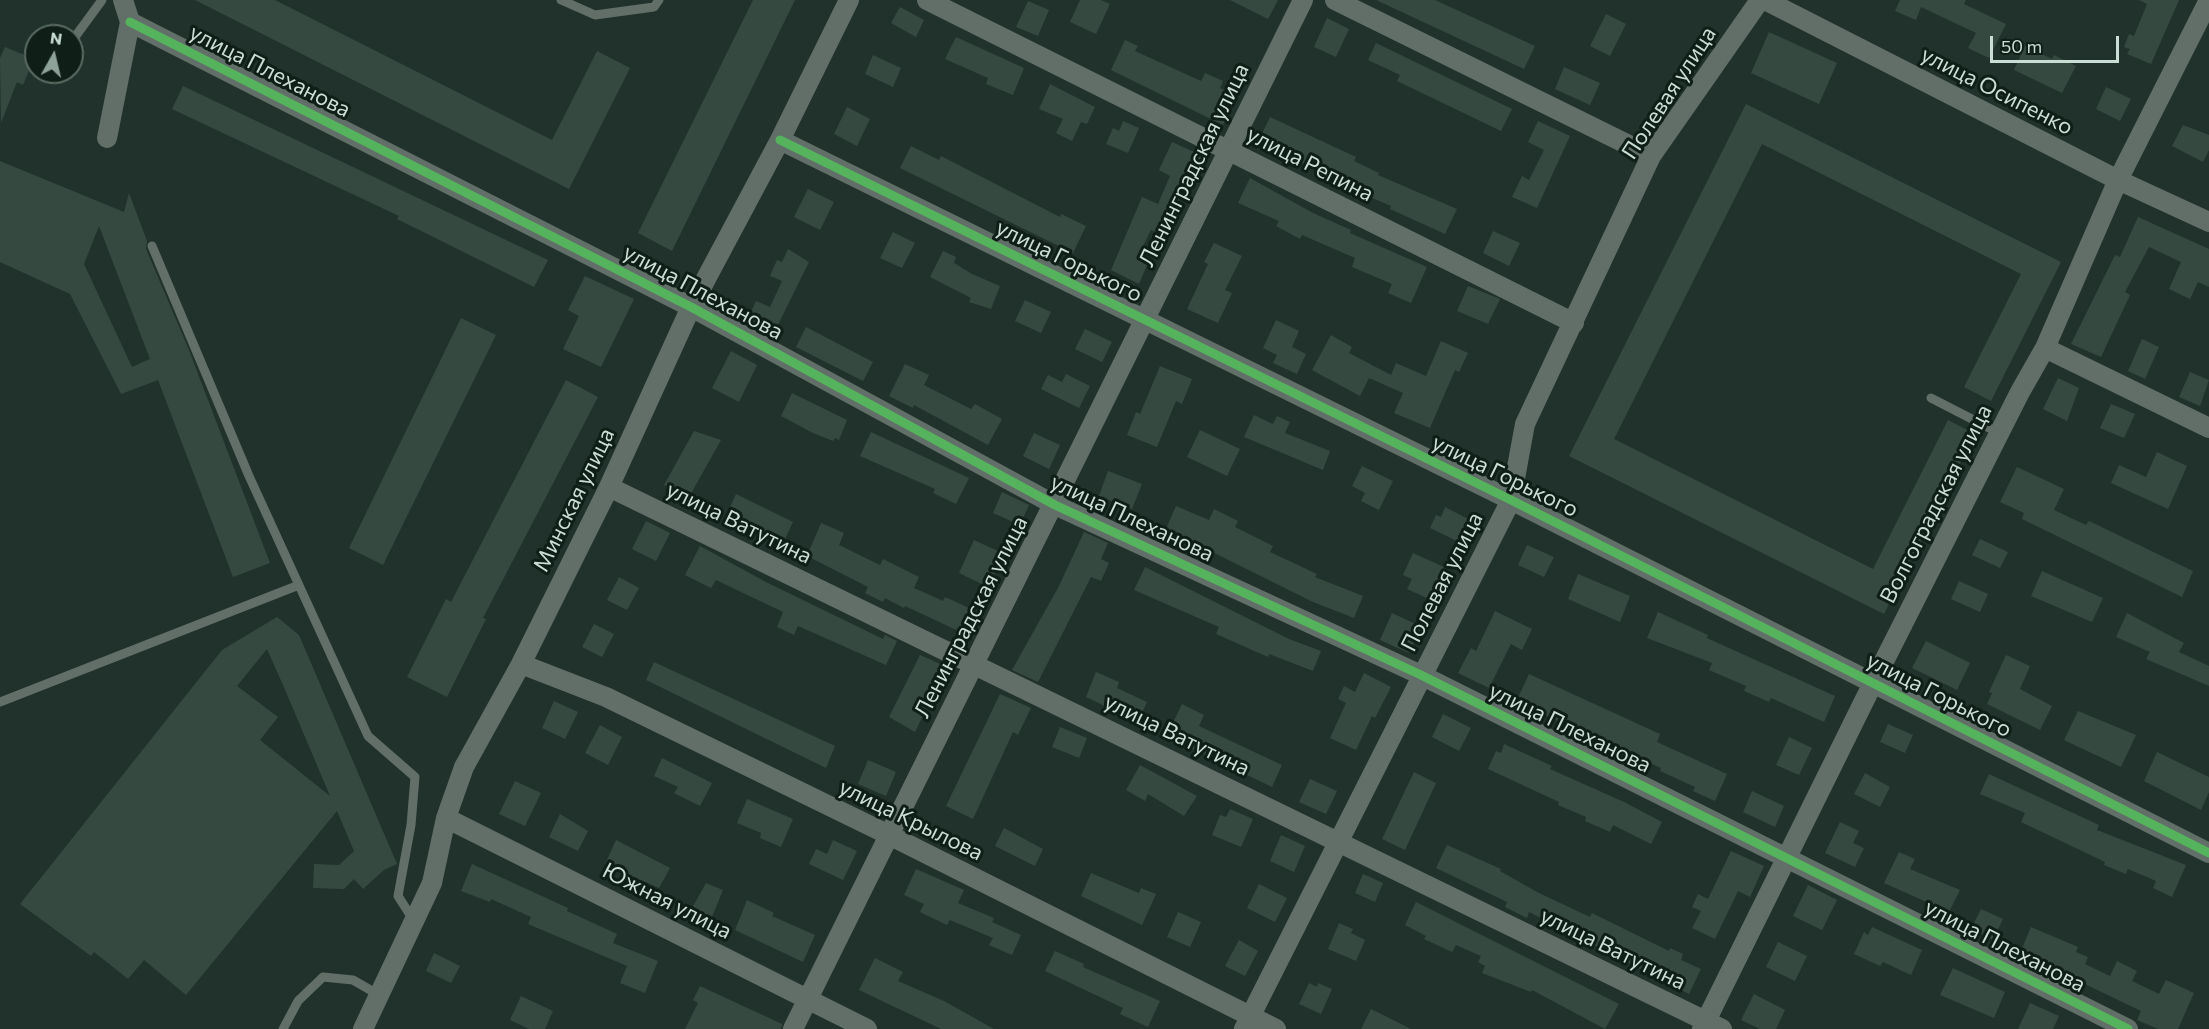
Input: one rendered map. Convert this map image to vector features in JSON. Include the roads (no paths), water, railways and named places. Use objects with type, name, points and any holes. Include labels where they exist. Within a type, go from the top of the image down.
[{"type":"street","points":[[107,138],[130,22],[123,0]]},
{"type":"street","name":"Минская улица","points":[[363,1029],[432,883],[446,818],[464,767],[521,664],[609,487],[691,307],[780,140],[849,0]]},
{"type":"street","name":"улица Репина","points":[[927,0],[1574,323]]},
{"type":"street","name":"Ленинградская улица","points":[[793,1029],[1055,505],[1303,0]]},
{"type":"street","points":[[1335,0],[1652,156]]},
{"type":"street","name":"Полевая улица","points":[[1247,1023],[1420,675],[1511,500],[1525,424],[1652,156],[1763,0]]},
{"type":"street","name":"улица Осипенко","points":[[1763,0],[2118,180],[2209,222]]},
{"type":"street","name":"Волгоградская улица","points":[[1710,1026],[1872,683],[1999,433],[2045,348],[2118,180],[2209,0]]},
{"type":"street","name":"улица Плеханова","points":[[130,22],[691,307],[1055,505],[1420,675],[2128,1029]]},
{"type":"street","name":"улица Горького","points":[[780,140],[1511,500],[2209,853]]},
{"type":"street","points":[[2045,348],[2209,428]]},
{"type":"street","name":"улица Ватутина","points":[[609,487],[1339,841],[1710,1026]]},
{"type":"street","name":"улица Крылова","points":[[521,664],[606,697],[889,835],[1247,1023],[1276,1029]]},
{"type":"street","name":"Южная улица","points":[[446,818],[867,1029]]},
{"type":"lane","points":[[84,24],[102,0]]},
{"type":"lane","points":[[561,0],[595,15],[654,7],[659,0]]},
{"type":"lane","points":[[152,246],[249,476],[368,736],[415,777],[411,825],[398,896],[414,921]]},
{"type":"lane","points":[[1931,398],[1999,433]]},
{"type":"lane","points":[[0,702],[299,585]]},
{"type":"lane","points":[[283,1029],[298,1001],[323,977],[353,980],[379,995]]}]
